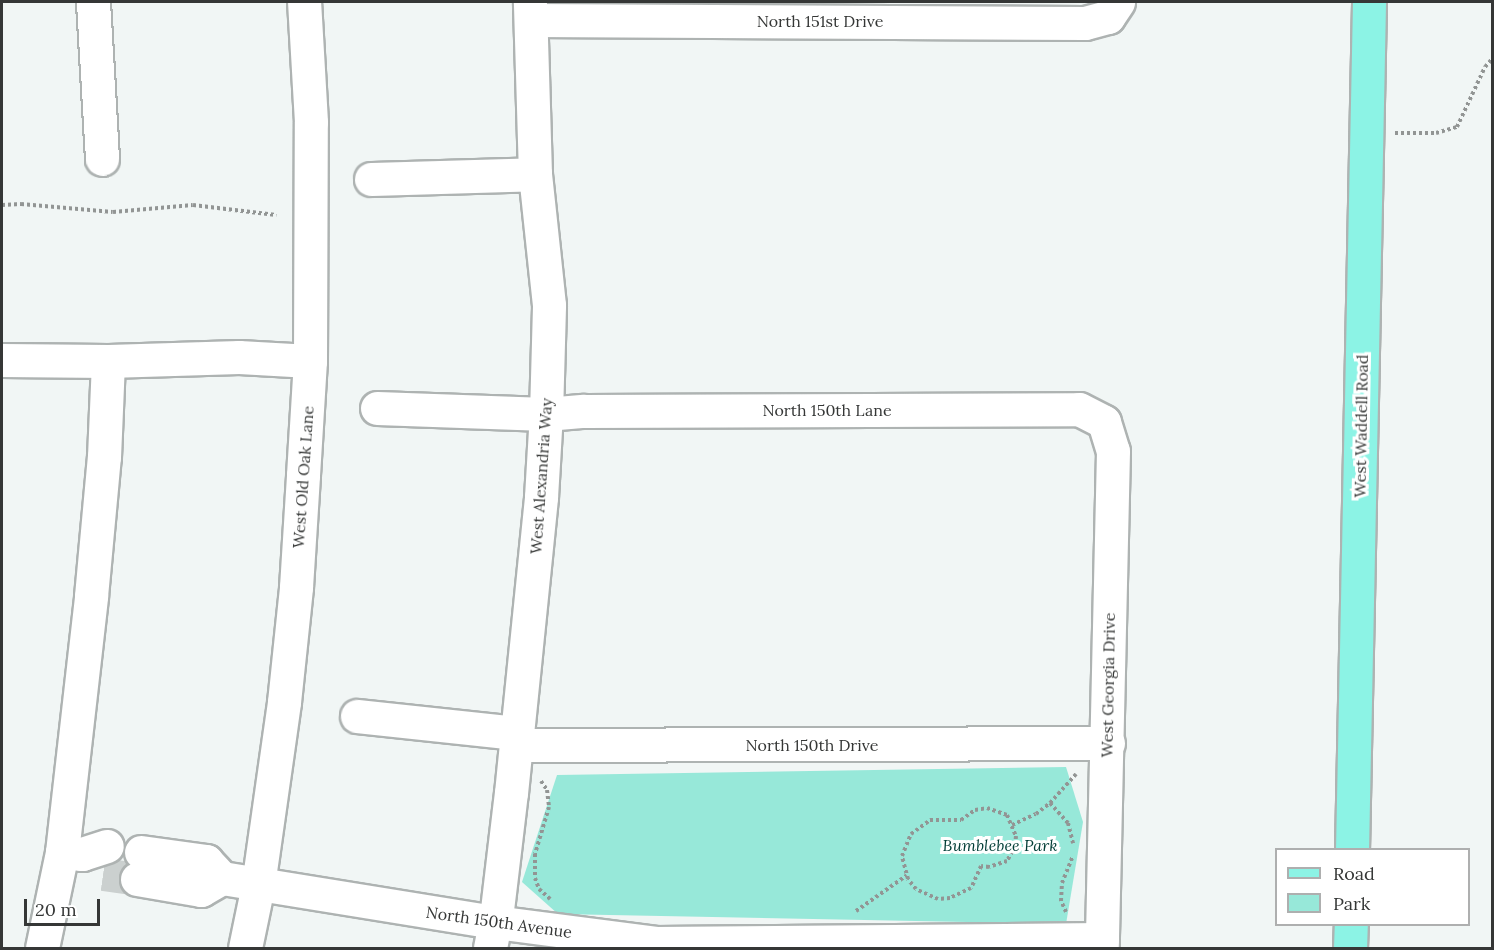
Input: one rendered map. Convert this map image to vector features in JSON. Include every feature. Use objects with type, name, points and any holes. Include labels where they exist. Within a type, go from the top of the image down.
[{"type":"main road","name":"West Waddell Road","points":[[1352,848],[1370,2]]},
{"type":"main road","points":[[1350,948],[1351,926]]},
{"type":"street","points":[[93,2],[102,159]]},
{"type":"street","name":"West Old Oak Lane","points":[[246,948],[258,885],[284,702],[296,587],[310,361],[311,122],[304,2]]},
{"type":"street","name":"North 151st Drive","points":[[531,11],[1085,23],[1113,9]]},
{"type":"street","name":"West Alexandria Way","points":[[493,935],[541,497],[546,414],[549,305],[535,174],[531,11]]},
{"type":"street","points":[[371,179],[535,174]]},
{"type":"street","points":[[2,360],[108,361],[239,357],[310,361]]},
{"type":"street","points":[[42,948],[89,857],[92,596],[105,457],[108,361]]},
{"type":"street","name":"North 150th Lane","points":[[377,408],[546,414],[584,411],[1079,410],[1104,422]]},
{"type":"street","name":"West Georgia Drive","points":[[1102,944],[1113,451],[1104,422]]},
{"type":"street","name":"North 150th Drive","points":[[357,716],[516,739],[1108,743]]},
{"type":"street","name":"North 150th Avenue","points":[[148,866],[206,861],[222,878],[493,935],[656,943],[1102,944]]},
{"type":"path","points":[[1367,133],[1436,133],[1457,127],[1485,66],[1492,59]]},
{"type":"path","points":[[2,206],[21,204],[113,212],[193,205],[276,215]]},
{"type":"path","points":[[516,739],[547,790],[549,807],[535,854],[535,878],[539,889],[554,903]]},
{"type":"path","points":[[1012,825],[1036,814],[1050,803],[1078,771]]},
{"type":"path","points":[[1050,803],[1068,824],[1072,836],[1073,858],[1061,891],[1061,901],[1070,917]]},
{"type":"path","points":[[987,808],[1002,812],[1012,825],[1016,836],[1015,846],[1007,861],[989,867],[981,866],[971,888],[961,895],[938,899],[926,895],[916,889],[907,875],[902,856],[905,844],[921,825],[942,818],[961,820],[975,810],[987,808]]},
{"type":"path","points":[[850,914],[866,906],[907,875]]},
{"type":"green space","name":"Bumblebee Park","points":[[1066,767],[1083,822],[1066,924],[558,914],[522,882],[557,775]]},
{"type":"tunnel","points":[[103,874],[137,879]]}]
